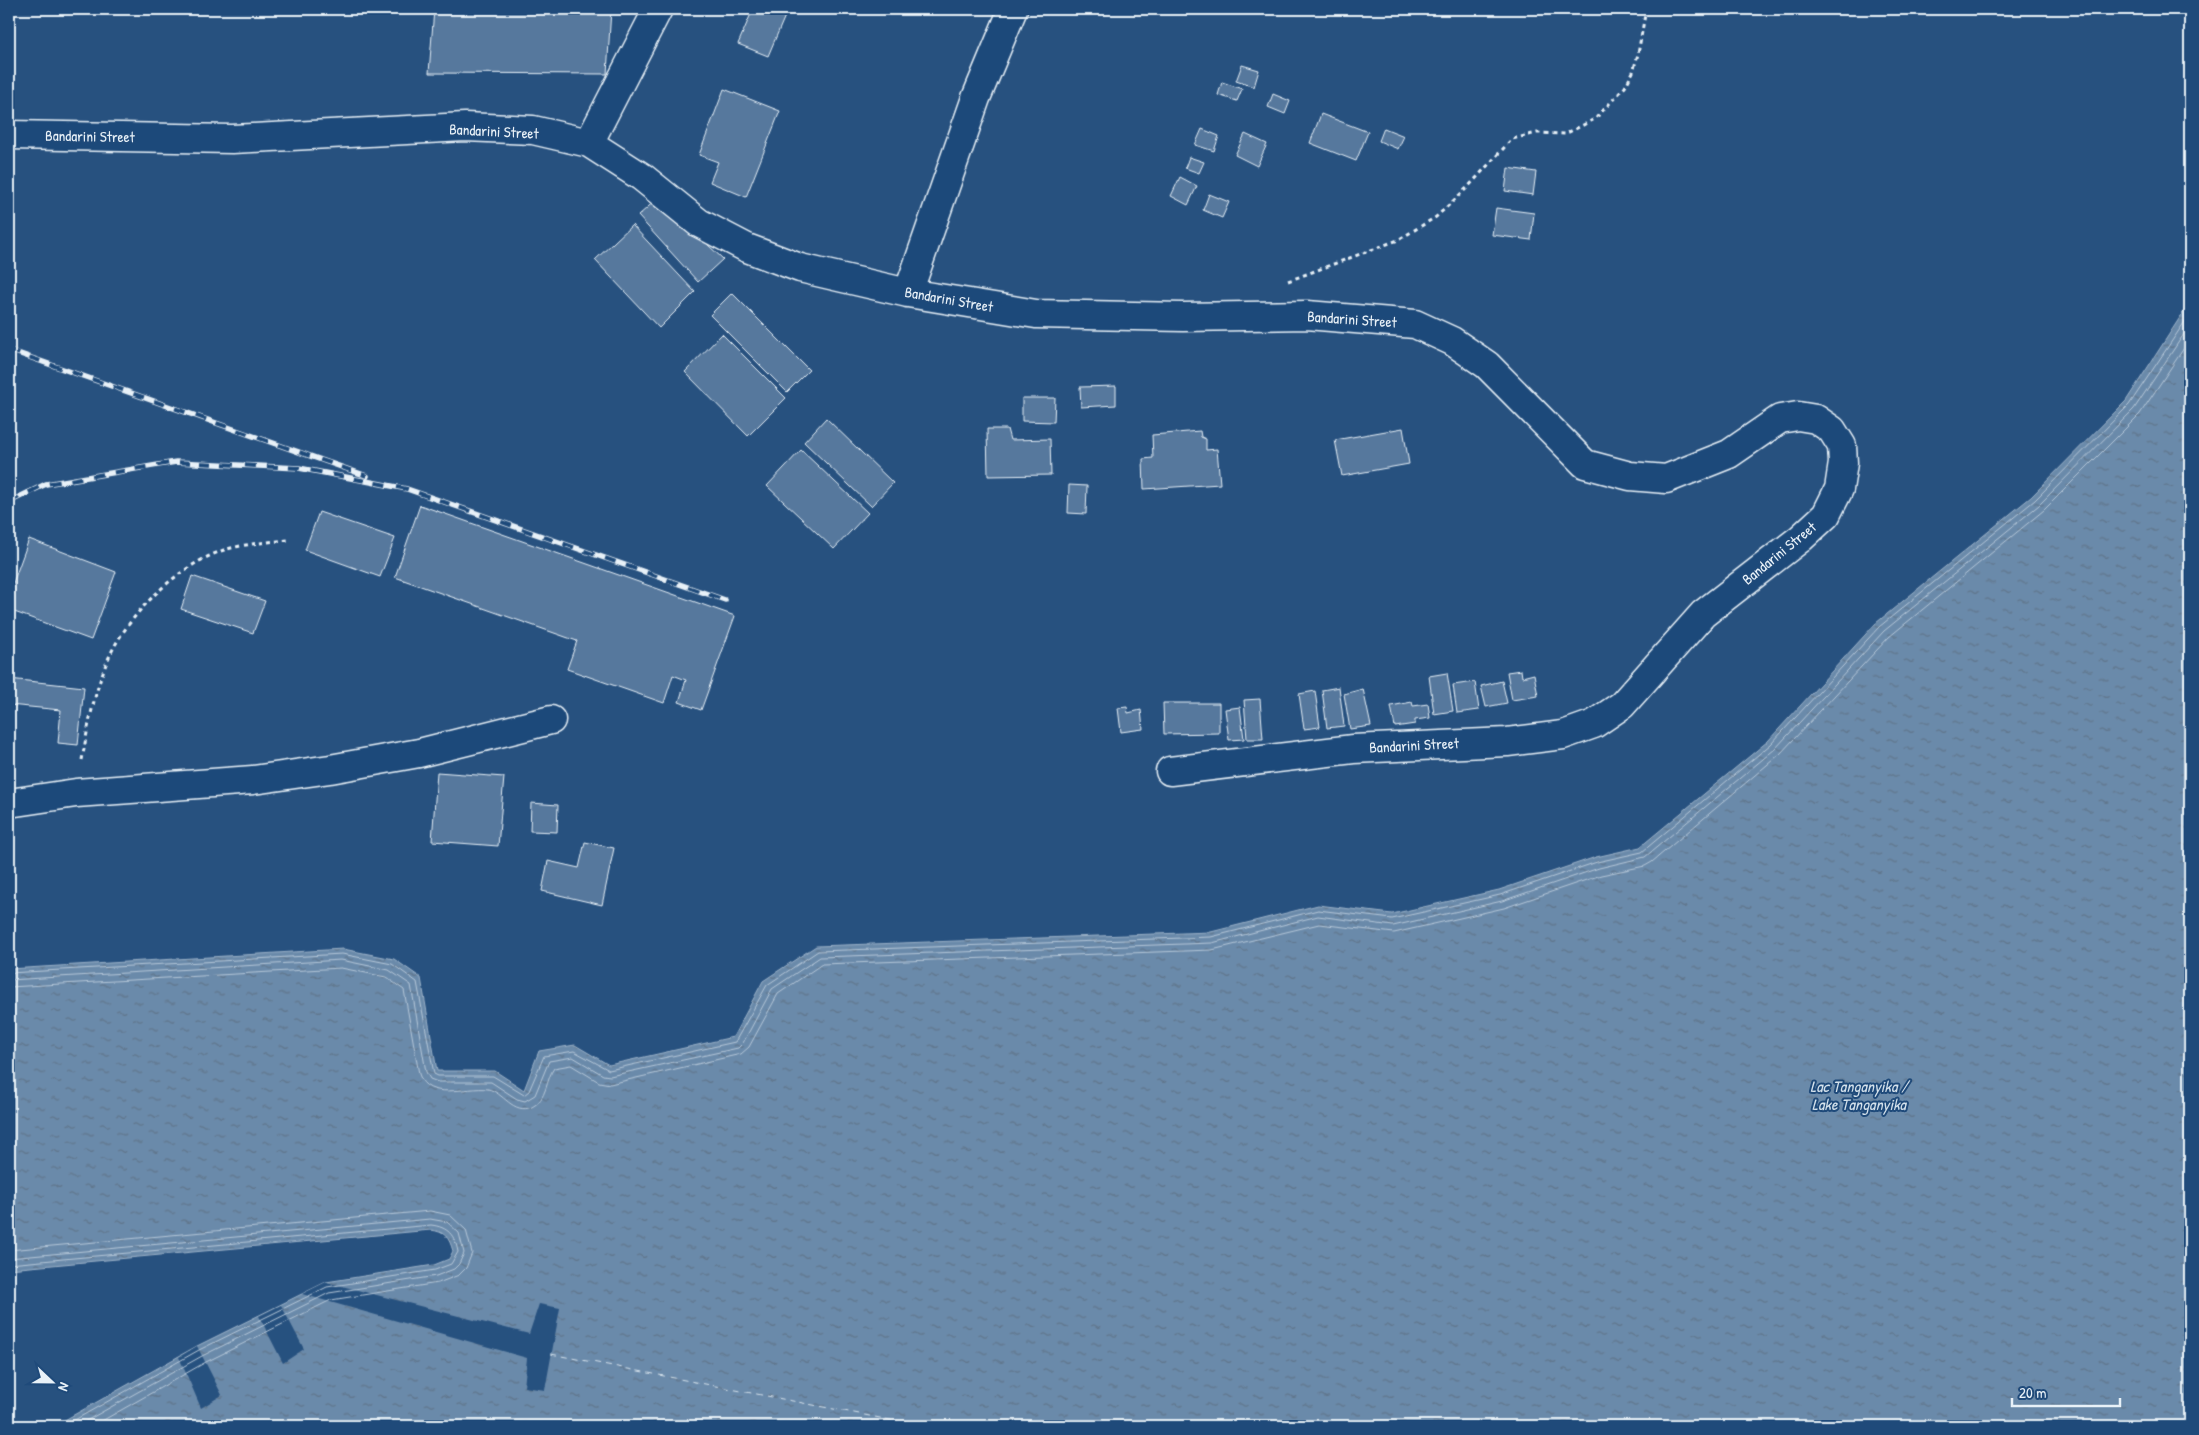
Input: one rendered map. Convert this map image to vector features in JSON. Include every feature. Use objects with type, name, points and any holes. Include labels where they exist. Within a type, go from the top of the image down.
[{"type":"street","points":[[589,143],[658,9]]},
{"type":"street","points":[[908,293],[976,98],[1013,9]]},
{"type":"street","name":"Bandarini Street","points":[[9,134],[232,139],[465,126],[533,130],[589,143],[642,177],[699,223],[747,248],[800,268],[908,293],[1036,314],[1183,317],[1307,315],[1415,324],[1452,341],[1487,365],[1585,464],[1630,476],[1666,478],[1729,454],[1780,419],[1798,416],[1816,419],[1832,430],[1842,446],[1843,463],[1839,489],[1826,515],[1801,538],[1703,614],[1622,705],[1594,724],[1563,735],[1507,742],[1353,749],[1170,771]]},
{"type":"street","points":[[9,803],[76,793],[253,780],[320,771],[419,753],[551,720]]},
{"type":"path","points":[[1280,284],[1398,240],[1436,217],[1468,187],[1512,139],[1537,133],[1565,134],[1595,119],[1625,87],[1633,72],[1646,9]]},
{"type":"path","points":[[76,793],[88,727],[102,676],[118,641],[140,613],[166,584],[193,564],[224,550],[288,540]]},
{"type":"water","name":"Lac Tanganyika / Lake Tanganyika","points":[[2190,302],[2190,1426],[54,1426],[197,1346],[326,1282],[434,1265],[449,1259],[453,1251],[446,1236],[431,1230],[9,1269],[9,969],[343,949],[394,959],[421,978],[437,1071],[495,1071],[524,1090],[539,1051],[575,1045],[609,1065],[733,1037],[763,981],[816,946],[1211,932],[1318,905],[1392,914],[1499,890],[1596,857],[1640,847],[1768,741],[1876,623],[2031,497],[2126,401]]},
{"type":"pier","points":[[326,1282],[529,1334],[539,1304],[560,1308],[545,1390],[524,1387],[527,1358],[302,1294]]},
{"type":"pier","points":[[281,1305],[304,1349],[283,1363],[259,1316]]},
{"type":"pier","points":[[197,1346],[222,1395],[201,1408],[179,1357]]},
{"type":"building","points":[[434,9],[611,9],[607,74],[429,73]]},
{"type":"building","points":[[753,9],[788,9],[768,56],[738,44]]},
{"type":"building","points":[[1242,65],[1259,70],[1254,87],[1236,81]]},
{"type":"building","points":[[1222,82],[1242,89],[1237,101],[1218,95]]},
{"type":"building","points":[[724,89],[780,111],[746,197],[710,182],[718,162],[699,155]]},
{"type":"building","points":[[1273,94],[1290,101],[1285,114],[1268,107]]},
{"type":"building","points":[[1321,114],[1368,132],[1356,161],[1310,143]]},
{"type":"building","points":[[1384,128],[1404,136],[1398,149],[1379,141]]},
{"type":"building","points":[[1202,129],[1219,136],[1214,151],[1195,145]]},
{"type":"building","points":[[1245,134],[1267,144],[1257,166],[1235,155]]},
{"type":"building","points":[[1189,157],[1204,162],[1199,173],[1185,168]]},
{"type":"building","points":[[1508,168],[1536,172],[1533,195],[1505,191]]},
{"type":"building","points":[[1180,177],[1197,186],[1188,205],[1171,196]]},
{"type":"building","points":[[1209,194],[1229,202],[1222,218],[1203,210]]},
{"type":"building","points":[[658,198],[723,259],[698,282],[638,216]]},
{"type":"building","points":[[1496,208],[1534,213],[1531,240],[1492,235]]},
{"type":"building","points":[[632,225],[695,292],[659,328],[595,260]]},
{"type":"building","points":[[732,293],[809,370],[787,392],[710,315]]},
{"type":"building","points":[[722,334],[786,398],[748,436],[685,372]]},
{"type":"building","points":[[1116,386],[1116,405],[1081,407],[1080,387]]},
{"type":"building","points":[[1022,398],[1055,398],[1054,422],[1022,421]]},
{"type":"building","points":[[826,418],[893,483],[871,506],[804,442]]},
{"type":"building","points":[[1403,428],[1409,464],[1342,476],[1335,440]]},
{"type":"building","points":[[987,429],[1007,429],[1010,440],[1050,439],[1051,475],[988,476]]},
{"type":"building","points":[[1200,431],[1201,437],[1206,439],[1206,450],[1217,449],[1220,484],[1144,489],[1143,459],[1153,458],[1152,435]]},
{"type":"building","points":[[801,450],[868,513],[834,549],[767,486]]},
{"type":"building","points":[[1069,485],[1087,486],[1086,514],[1068,513]]},
{"type":"building","points":[[420,505],[735,616],[701,710],[679,702],[686,680],[673,675],[664,703],[567,669],[577,641],[395,577]]},
{"type":"building","points":[[319,512],[395,538],[380,577],[305,550]]},
{"type":"building","points":[[29,539],[116,572],[91,640],[9,610],[9,594]]},
{"type":"building","points":[[192,576],[265,601],[253,633],[181,609]]},
{"type":"building","points":[[1521,670],[1522,677],[1534,674],[1538,696],[1512,700],[1507,672]]},
{"type":"building","points":[[1447,673],[1453,711],[1434,714],[1429,676]]},
{"type":"building","points":[[9,679],[84,687],[78,745],[58,743],[61,710],[9,705]]},
{"type":"building","points":[[1502,681],[1507,703],[1486,707],[1481,686]]},
{"type":"building","points":[[1475,682],[1479,710],[1457,713],[1453,685]]},
{"type":"building","points":[[1339,687],[1344,726],[1327,728],[1322,690]]},
{"type":"building","points":[[1363,689],[1371,726],[1350,729],[1344,694]]},
{"type":"building","points":[[1315,691],[1320,727],[1304,729],[1299,694]]},
{"type":"building","points":[[1260,699],[1263,739],[1247,739],[1244,700]]},
{"type":"building","points":[[1412,702],[1413,706],[1428,704],[1430,718],[1415,720],[1415,724],[1395,727],[1391,706]]},
{"type":"building","points":[[1163,703],[1219,703],[1219,733],[1164,734]]},
{"type":"building","points":[[1127,707],[1128,713],[1141,710],[1143,729],[1121,732],[1118,708]]},
{"type":"building","points":[[1240,707],[1244,739],[1229,740],[1225,709]]},
{"type":"building","points":[[437,772],[504,777],[498,846],[432,841]]},
{"type":"building","points":[[531,803],[558,805],[557,832],[530,831]]},
{"type":"building","points":[[585,842],[614,848],[602,905],[542,891],[548,861],[579,868]]},
{"type":"ferry route","points":[[551,1354],[921,1426]]},
{"type":"railway","points":[[9,350],[367,476]]},
{"type":"railway","points":[[9,502],[46,484],[176,462],[299,468],[407,489],[725,600]]}]
